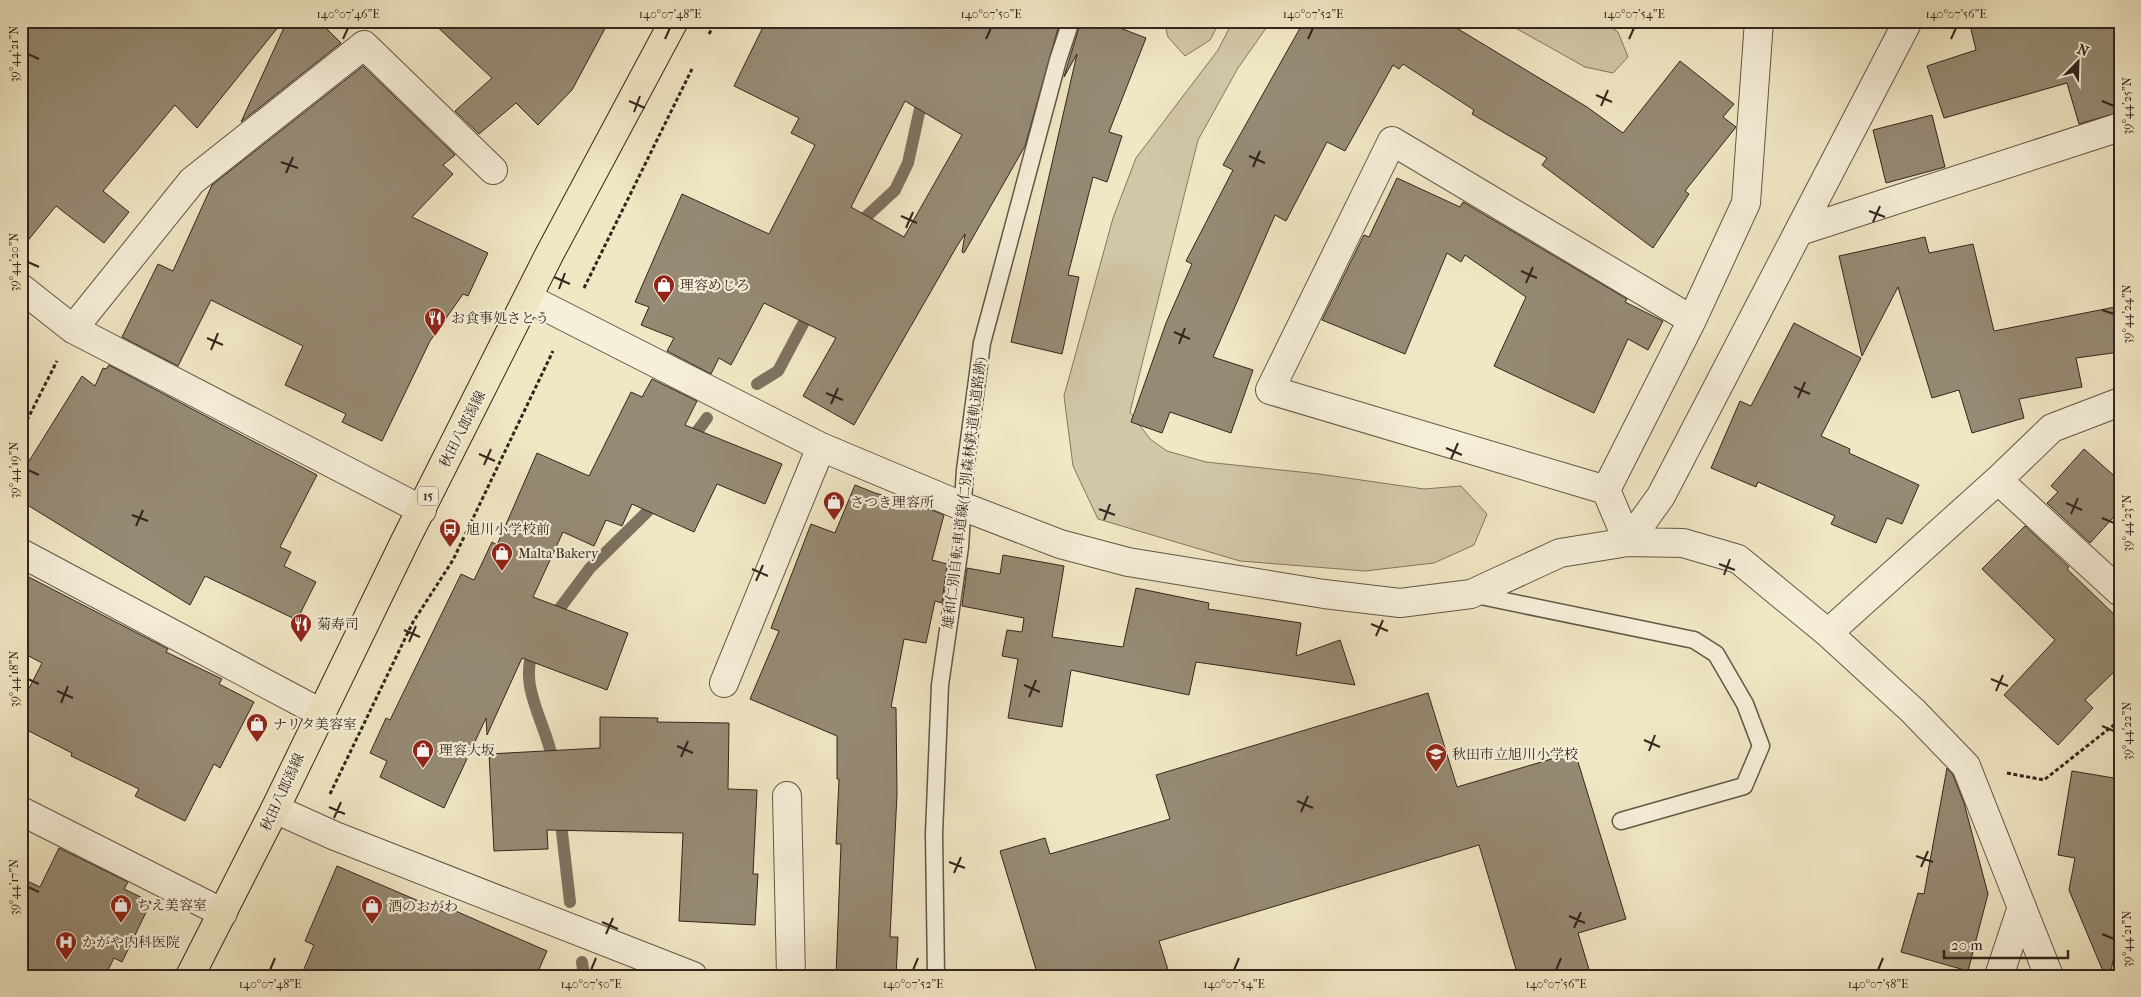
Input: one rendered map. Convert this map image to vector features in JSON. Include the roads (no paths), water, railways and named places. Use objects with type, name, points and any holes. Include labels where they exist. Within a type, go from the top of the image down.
[{"type":"main road","name":"秋田八郎潟線","points":[[190,976],[275,809],[320,713],[550,253],[674,21]]},
{"type":"street","points":[[1628,542],[1606,490],[1692,320],[1746,203],[1759,21]]},
{"type":"street","points":[[1628,542],[1661,496],[1908,21]]},
{"type":"street","points":[[73,329],[192,181],[364,45],[493,170]]},
{"type":"street","points":[[1800,231],[2120,127]]},
{"type":"street","points":[[1606,490],[1270,390],[1392,142],[1692,320]]},
{"type":"street","points":[[21,288],[73,329],[422,510]]},
{"type":"street","points":[[528,298],[821,447],[964,507],[1060,544],[1128,562],[1324,594],[1400,603],[1471,594],[1560,552],[1628,542],[1683,543],[1738,559],[1828,634],[1914,711],[1966,766],[2049,976]]},
{"type":"street","points":[[1828,634],[1998,480],[2052,428],[2120,402]]},
{"type":"street","points":[[724,683],[821,447]]},
{"type":"street","points":[[1998,480],[2120,592]]},
{"type":"street","points":[[21,553],[320,713]]},
{"type":"street","points":[[787,796],[791,976]]},
{"type":"street","points":[[275,809],[693,976]]},
{"type":"street","points":[[21,811],[223,913]]},
{"type":"street","points":[[1999,976],[2022,907]]},
{"type":"lane","name":"雄和仁別自転車道線(仁別森林鉄道軌道路跡)","points":[[936,976],[934,834],[940,685],[964,507],[965,470],[982,342],[1056,69],[1071,21]]},
{"type":"lane","points":[[1471,594],[1694,640],[1716,654],[1745,704],[1761,746],[1744,786],[1621,821]]},
{"type":"waterway","points":[[854,228],[895,190],[908,163],[923,95]]},
{"type":"waterway","points":[[757,384],[778,371],[812,307]]},
{"type":"waterway","points":[[688,444],[707,418]]},
{"type":"waterway","points":[[551,620],[590,568],[649,510],[656,498]]},
{"type":"waterway","points":[[535,646],[530,661],[529,677],[531,692],[547,737],[554,768]]},
{"type":"waterway","points":[[560,815],[570,902]]},
{"type":"waterway","points":[[582,962],[584,976]]},
{"type":"place","name":"理容めじろ","points":[[664,304]]},
{"type":"place","name":"お食事処さとう","points":[[435,337]]},
{"type":"place","name":"さつき理容所","points":[[834,521]]},
{"type":"place","name":"旭川小学校前","points":[[450,548]]},
{"type":"place","name":"Malta Bakery","points":[[502,572]]},
{"type":"place","name":"菊寿司","points":[[301,643]]},
{"type":"place","name":"ナリタ美容室","points":[[257,743]]},
{"type":"place","name":"理容大坂","points":[[423,769]]},
{"type":"place","name":"秋田市立旭川小学校","points":[[1436,773]]},
{"type":"place","name":"ちえ美容室","points":[[121,924]]},
{"type":"place","name":"酒のおがわ","points":[[372,925]]},
{"type":"place","name":"かがや内科医院","points":[[66,961]]}]
